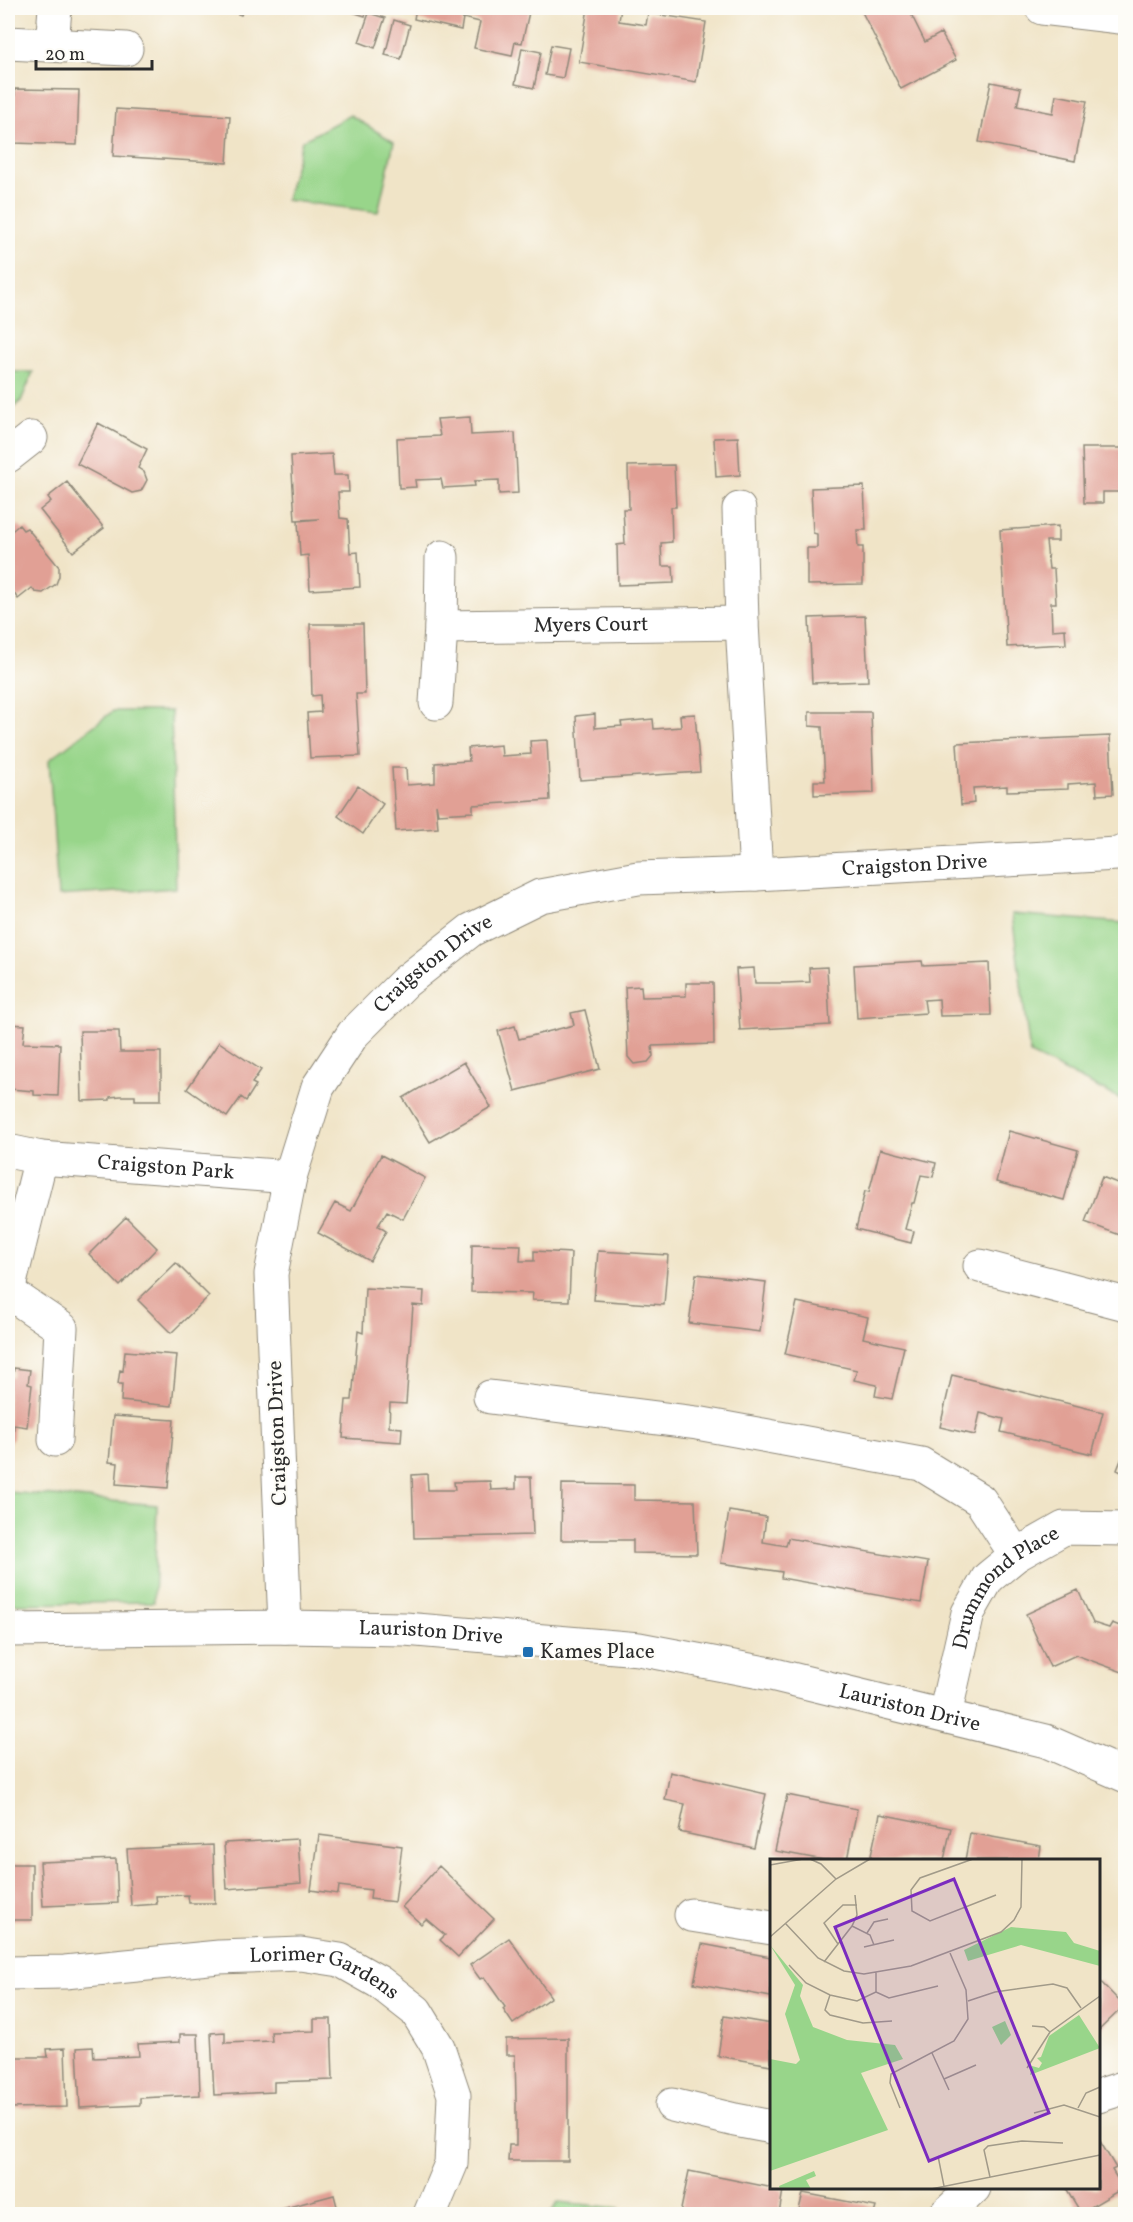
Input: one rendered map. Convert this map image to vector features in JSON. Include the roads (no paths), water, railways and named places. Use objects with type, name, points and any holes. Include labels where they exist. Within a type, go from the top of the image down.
[{"type":"street","points":[[52,45],[55,8]]},
{"type":"street","points":[[1048,8],[1120,17]]},
{"type":"street","points":[[8,43],[126,49]]},
{"type":"street","points":[[739,509],[742,623],[756,874]]},
{"type":"street","points":[[436,703],[441,627],[442,557]]},
{"type":"street","name":"Myers Court","points":[[441,627],[742,623]]},
{"type":"street","name":"Craigston Drive","points":[[285,1627],[272,1274],[290,1177],[318,1087],[353,1034],[405,982],[471,930],[540,896],[638,878],[756,874],[1117,854],[1125,851]]},
{"type":"street","name":"Craigston Park","points":[[8,1151],[41,1158],[290,1177]]},
{"type":"street","points":[[41,1158],[8,1291],[61,1329],[55,1440]]},
{"type":"street","points":[[980,1266],[1125,1304]]},
{"type":"street","points":[[490,1397],[697,1422],[921,1464],[980,1500],[1016,1555]]},
{"type":"street","name":"Drummond Place","points":[[945,1715],[968,1613],[988,1578],[1016,1555],[1064,1528],[1125,1529]]},
{"type":"street","name":"Lauriston Drive","points":[[8,1630],[285,1627],[405,1629],[639,1649],[771,1674],[1046,1741],[1125,1776]]},
{"type":"street","points":[[691,1915],[770,1928]]},
{"type":"street","name":"Lorimer Gardens","points":[[8,1973],[65,1972],[219,1957],[301,1954],[340,1960],[379,1982],[416,2011],[438,2047],[454,2095],[451,2164],[430,2214]]},
{"type":"street","points":[[1100,2095],[1125,2087]]},
{"type":"street","points":[[672,2105],[735,2121],[770,2127]]},
{"type":"street","points":[[946,2214],[972,2189]]},
{"type":"place","name":"Kames Place","points":[[528,1652]]}]
